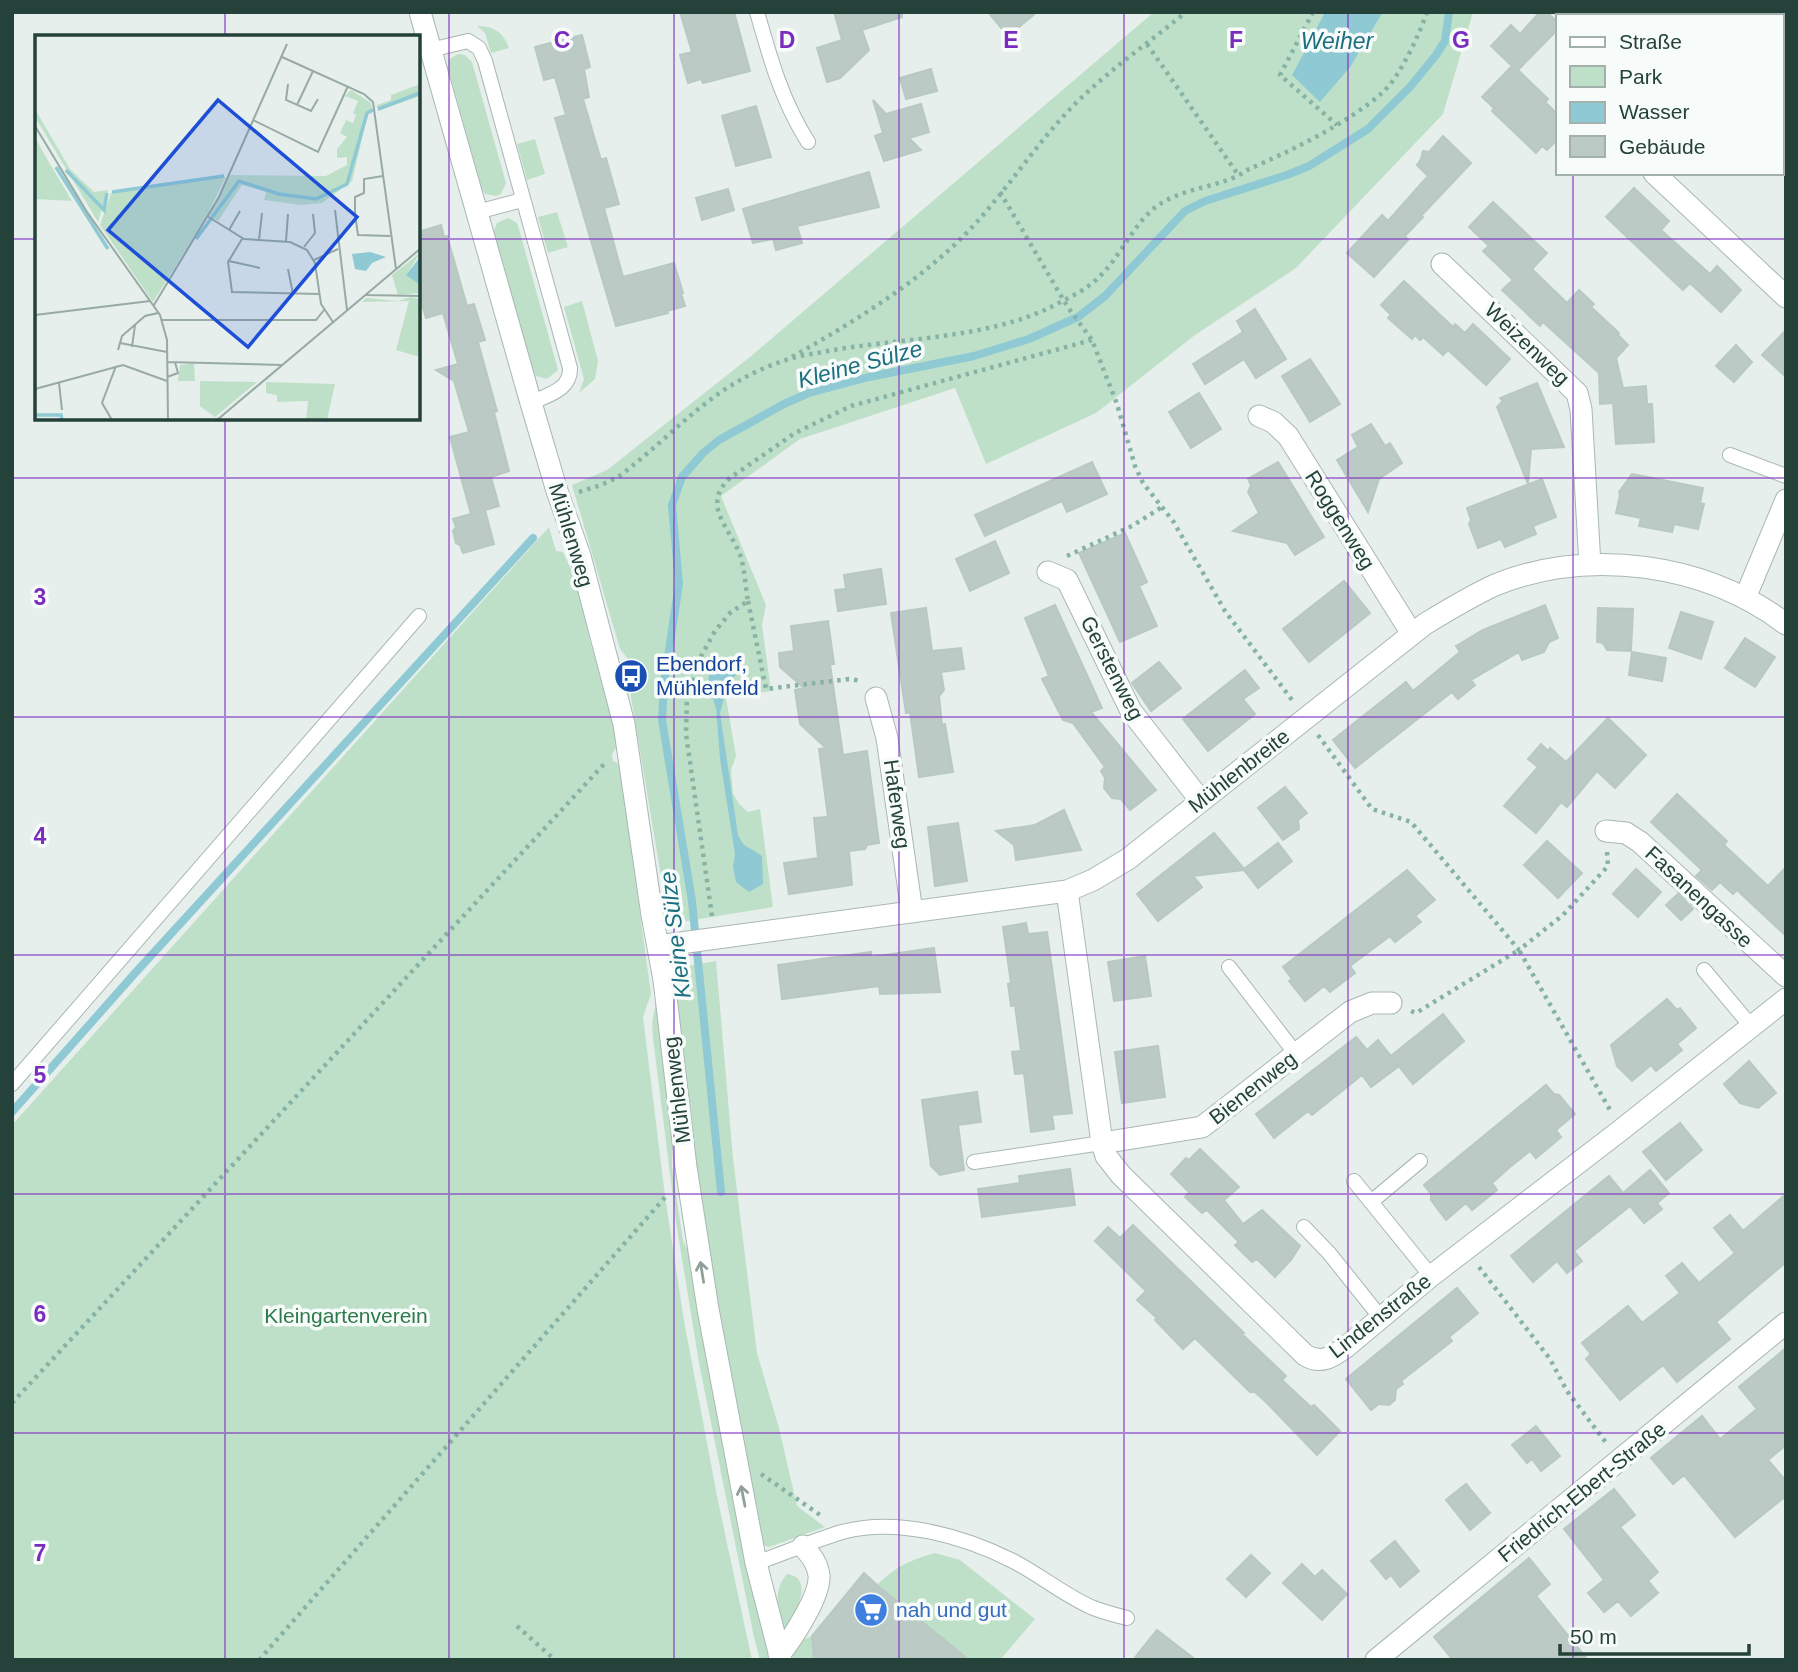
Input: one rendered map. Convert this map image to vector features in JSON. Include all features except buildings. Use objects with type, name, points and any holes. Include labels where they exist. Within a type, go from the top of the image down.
[{"type":"street","name":"Mühlenweg","points":[[419,12],[557,491],[580,556],[628,741],[710,1321],[756,1563],[780,1657]]},
{"type":"street","points":[[1656,175],[1786,298]]},
{"type":"street","name":"Weizenweg","points":[[1442,264],[1577,393],[1581,409],[1590,565]]},
{"type":"street","name":"Roggenweg","points":[[1259,416],[1273,422],[1288,436],[1412,634]]},
{"type":"street","points":[[1745,598],[1786,500]]},
{"type":"street","name":"Mühlenbreite","points":[[658,946],[1067,891],[1128,859],[1412,634],[1445,612],[1494,586],[1561,568],[1625,565],[1672,572],[1722,588],[1768,610],[1786,624]]},
{"type":"street","name":"Gerstenweg","points":[[1048,572],[1066,580],[1131,711],[1201,801]]},
{"type":"street","name":"Haferweg","points":[[876,698],[887,738],[912,912]]},
{"type":"street","name":"Fasanengasse","points":[[1606,831],[1626,833],[1640,842],[1786,976]]},
{"type":"street","name":"Lindenstraße","points":[[1067,891],[1106,1156],[1121,1175],[1308,1357],[1324,1360],[1332,1357],[1786,999]]},
{"type":"street","name":"Bienenweg","points":[[1102,1143],[1202,1127],[1350,1012],[1372,1003],[1391,1003]]},
{"type":"street","name":"Friedrich-Ebert-Straße","points":[[1376,1660],[1786,1323]]},
{"type":"street","points":[[780,1657],[806,1615],[820,1578],[815,1560],[803,1546]]},
{"type":"lane","points":[[757,12],[779,86],[792,117],[808,142]]},
{"type":"lane","points":[[430,50],[466,41],[479,48],[485,61],[570,372],[570,378],[563,387],[531,402]]},
{"type":"lane","points":[[477,212],[522,200]]},
{"type":"lane","points":[[1730,454],[1786,476]]},
{"type":"lane","points":[[12,1084],[419,616]]},
{"type":"lane","points":[[1229,967],[1296,1054]]},
{"type":"lane","points":[[1704,970],[1751,1026]]},
{"type":"lane","points":[[974,1162],[1102,1143]]},
{"type":"lane","points":[[1371,1202],[1420,1161]]},
{"type":"lane","points":[[1354,1181],[1432,1276]]},
{"type":"lane","points":[[1304,1227],[1329,1253],[1381,1318]]},
{"type":"lane","points":[[756,1563],[844,1532],[885,1528],[911,1529],[968,1542],[1014,1561],[1093,1608],[1127,1618]]},
{"type":"path","points":[[788,359],[888,298],[939,259],[985,214],[1000,192],[1079,100],[1186,12]]},
{"type":"path","points":[[1313,12],[1280,75],[1337,125]]},
{"type":"path","points":[[557,491],[580,492],[618,477],[724,388],[751,373],[788,359],[1000,324],[1051,307],[1088,288],[1102,275],[1153,209],[1193,188],[1239,176],[1337,125],[1384,92],[1417,40],[1427,12]]},
{"type":"path","points":[[1147,44],[1239,176]]},
{"type":"path","points":[[1000,192],[1081,327],[1092,340],[1143,483],[1182,537],[1224,611],[1372,809],[1411,822],[1518,950],[1621,1130]]},
{"type":"path","points":[[876,698],[870,686],[862,681],[849,679],[766,689],[740,554],[716,506],[718,493],[730,478],[795,433],[851,406],[1092,340]]},
{"type":"path","points":[[1048,572],[1070,553],[1121,531],[1162,507]]},
{"type":"path","points":[[702,940],[686,734],[687,695],[699,660],[715,631],[732,612],[748,601]]},
{"type":"path","points":[[12,1403],[628,741]]},
{"type":"path","points":[[1391,1003],[1416,1013],[1518,950],[1563,915],[1608,866]]},
{"type":"path","points":[[259,1660],[665,1196]]},
{"type":"path","points":[[1465,1250],[1550,1359],[1567,1391],[1620,1461]]},
{"type":"path","points":[[734,1449],[758,1472],[844,1532]]},
{"type":"path","points":[[517,1626],[555,1660]]},
{"type":"green space","points":[[1154,12],[1325,12],[1292,75],[1351,66],[1383,12],[1473,12],[1443,114],[1296,268],[1195,335],[1096,413],[986,464],[955,388],[800,439],[721,496],[766,605],[762,625],[771,691],[726,698],[736,756],[731,770],[733,793],[739,804],[748,812],[760,809],[773,907],[669,924],[630,691],[638,682],[633,665],[620,649],[572,485],[607,470],[750,357]]},
{"type":"green space","points":[[477,26],[497,31],[509,48],[491,53],[485,33]]},
{"type":"green space","points":[[458,54],[465,55],[472,62],[506,183],[501,194],[496,196],[485,194],[482,189],[449,71],[448,60]]},
{"type":"green space","points":[[535,139],[545,174],[527,180],[517,144]]},
{"type":"green space","points":[[557,212],[568,247],[548,253],[538,217]]},
{"type":"green space","points":[[508,218],[517,223],[519,229],[558,370],[547,379],[536,376],[531,366],[493,233],[497,223]]},
{"type":"green space","points":[[582,301],[598,361],[595,379],[579,393],[584,379],[564,307]]},
{"type":"green space","name":"Kleingartenverein","points":[[549,527],[556,551],[563,552],[576,579],[589,637],[619,743],[612,754],[613,762],[620,766],[651,994],[643,1017],[665,1196],[684,1321],[752,1660],[12,1660],[12,1125]]},
{"type":"green space","points":[[716,961],[733,1158],[757,1353],[779,1428],[797,1506],[825,1527],[769,1547],[762,1545],[712,1293],[671,969]]},
{"type":"green space","points":[[657,997],[673,1127],[672,1167],[683,1241],[693,1260],[772,1660],[760,1660],[754,1637],[699,1363],[676,1222],[653,1038],[652,1023]]},
{"type":"green space","points":[[935,1553],[960,1560],[1035,1619],[1000,1660],[969,1660],[877,1585],[904,1564]]},
{"type":"green space","points":[[787,1574],[796,1577],[802,1589],[786,1629],[780,1624],[778,1598],[780,1586]]},
{"type":"green space","points":[[812,1636],[814,1660],[791,1660],[797,1642]]},
{"type":"water","name":"Weiher","points":[[1325,12],[1383,12],[1351,66],[1320,102],[1292,75]]},
{"type":"water","points":[[723,656],[731,662],[737,673],[726,691],[720,713],[738,835],[743,844],[762,856],[763,884],[749,892],[736,882],[733,867],[735,854],[720,759],[716,708],[708,685],[709,674]]},
{"type":"waterway","name":"Kleine Sülze","points":[[721,1192],[692,901],[662,720],[664,683],[679,584],[672,505],[682,477],[703,453],[719,440],[809,393],[869,377],[974,356],[1029,339],[1078,317],[1105,296],[1185,211],[1205,201],[1309,166],[1368,129],[1410,87],[1436,55],[1445,41],[1449,12]]},
{"type":"waterway","points":[[12,1112],[136,972],[533,538]]},
{"type":"place","name":"Ebendorf, Mühlenfeld","points":[[631,676]]},
{"type":"place","name":"nah und gut","points":[[871,1610]]}]
